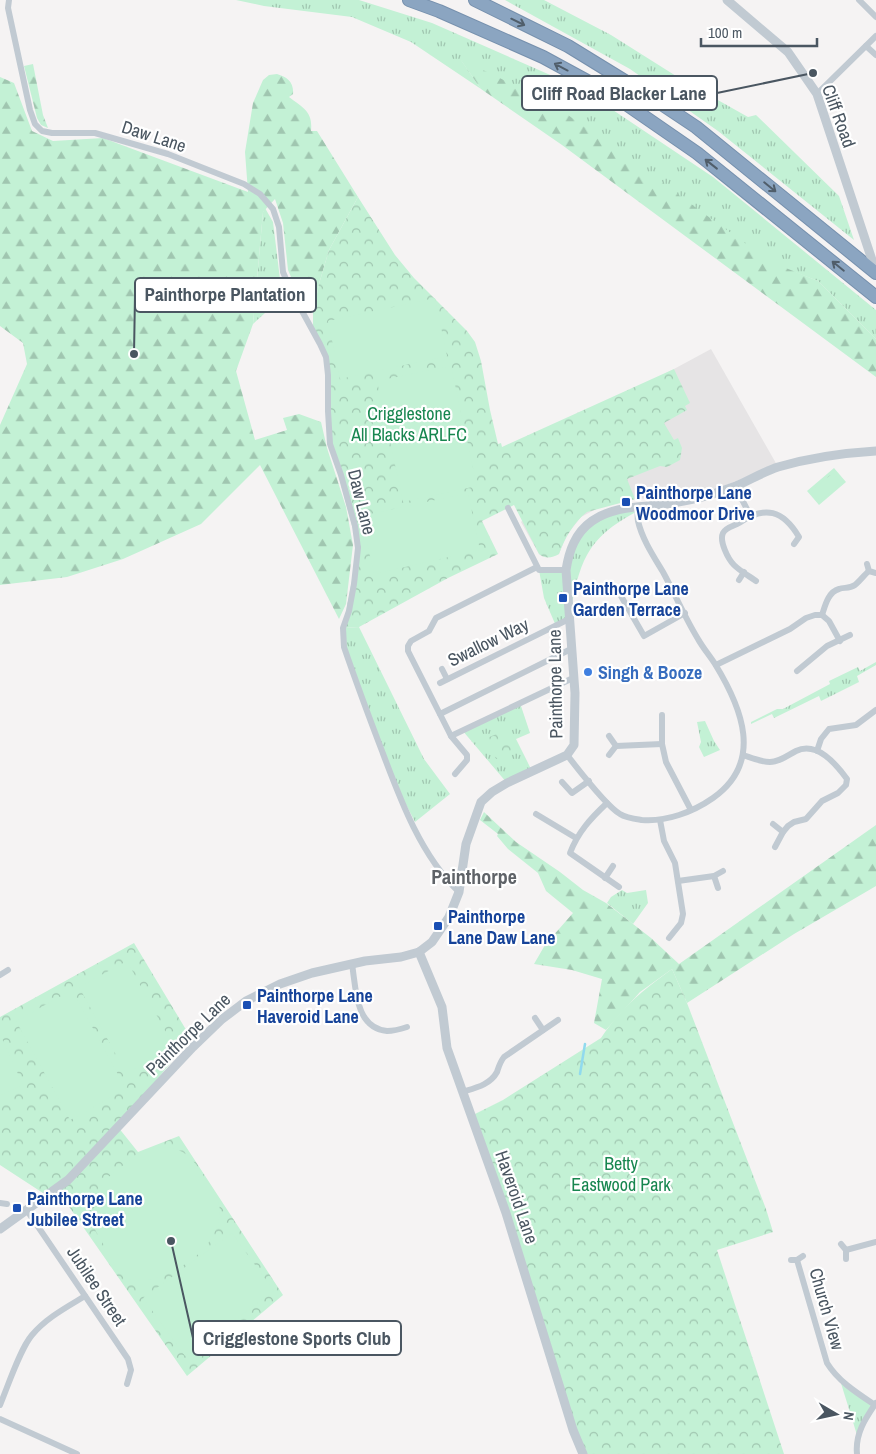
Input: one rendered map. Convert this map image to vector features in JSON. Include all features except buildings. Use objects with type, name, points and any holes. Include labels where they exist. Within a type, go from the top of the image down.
[{"type":"highway","points":[[409,0],[439,11],[543,57],[613,95],[697,153],[876,297]]},
{"type":"highway","points":[[475,0],[568,46],[696,127],[876,272]]},
{"type":"street","name":"Daw Lane","points":[[9,0],[8,8],[30,110],[37,127],[42,131],[52,133],[95,133],[168,154],[239,182],[260,194],[273,209],[279,227],[283,272],[326,357],[330,444],[355,526],[358,548],[349,611],[343,628],[344,647],[412,825],[445,878],[459,892]]},
{"type":"street","name":"Cliff Road","points":[[727,0],[788,52],[817,94],[876,272]]},
{"type":"street","points":[[859,0],[876,17]]},
{"type":"street","points":[[817,94],[876,36]]},
{"type":"street","points":[[866,46],[876,55]]},
{"type":"street","name":"Painthorpe Lane","points":[[0,1229],[68,1180],[193,1047],[221,1020],[246,1001],[280,984],[312,973],[419,952],[439,934],[449,917],[459,892],[466,844],[481,802],[507,783],[567,755],[574,745],[575,708],[566,570],[570,550],[575,539],[585,526],[602,515],[638,506],[673,503],[735,486],[772,469],[797,462],[876,451]]},
{"type":"street","points":[[735,486],[750,515]]},
{"type":"street","points":[[567,755],[608,803],[620,814],[629,818],[660,820],[692,810],[722,792],[732,780],[743,755],[744,729],[730,692],[716,665],[698,639],[646,541],[638,521],[638,506]]},
{"type":"street","points":[[508,508],[539,570],[566,570]]},
{"type":"street","points":[[756,581],[734,565],[722,541],[723,534],[728,528],[750,515],[766,512],[783,517],[789,522],[800,537],[794,544]]},
{"type":"street","points":[[455,774],[467,760],[467,755],[451,736],[408,651],[408,646],[411,641],[429,631],[436,618],[537,567]]},
{"type":"street","points":[[822,616],[827,600],[834,592],[855,585],[871,569]]},
{"type":"street","points":[[739,580],[744,572]]},
{"type":"street","points":[[622,596],[644,636],[685,613]]},
{"type":"street","points":[[716,665],[815,615],[822,616],[834,628],[840,640]]},
{"type":"street","name":"Swallow Way","points":[[440,683],[570,619]]},
{"type":"street","points":[[797,671],[828,646],[850,636]]},
{"type":"street","points":[[440,714],[571,648]]},
{"type":"street","name":"Swallow Way","points":[[442,669],[447,679]]},
{"type":"street","points":[[451,736],[573,678]]},
{"type":"street","points":[[817,751],[821,739],[829,729],[856,725],[876,710]]},
{"type":"street","points":[[662,715],[662,744],[666,762],[692,810]]},
{"type":"street","points":[[609,736],[616,746]]},
{"type":"street","points":[[609,755],[616,746],[662,744]]},
{"type":"street","points":[[743,755],[771,762],[798,750],[817,751],[826,755],[847,779],[846,785],[838,793],[822,801],[806,819],[794,822],[783,832],[775,847]]},
{"type":"street","points":[[562,782],[572,793],[589,781]]},
{"type":"street","points":[[608,803],[588,821],[576,838],[570,853],[619,888]]},
{"type":"street","points":[[544,819],[549,812]]},
{"type":"street","points":[[536,814],[576,838]]},
{"type":"street","points":[[660,820],[664,841],[675,863],[683,914],[679,926],[669,938]]},
{"type":"street","points":[[772,824],[783,832]]},
{"type":"street","points":[[605,878],[613,866]]},
{"type":"street","points":[[678,881],[714,876],[724,871]]},
{"type":"street","points":[[714,876],[718,888]]},
{"type":"street","points":[[679,926],[685,930]]},
{"type":"street","name":"Haveroid Lane","points":[[419,952],[442,1007],[447,1048],[506,1214],[573,1430],[583,1454]]},
{"type":"street","points":[[352,964],[358,1005],[362,1017],[375,1028],[389,1031],[407,1027]]},
{"type":"street","points":[[0,975],[8,970]]},
{"type":"street","points":[[535,1018],[543,1030]]},
{"type":"street","points":[[462,1092],[487,1083],[497,1072],[499,1064],[504,1057],[558,1020]]},
{"type":"street","name":"Jubilee Street","points":[[26,1209],[128,1359],[131,1370],[127,1384]]},
{"type":"street","points":[[846,1250],[876,1242]]},
{"type":"street","points":[[841,1244],[846,1250],[846,1258]]},
{"type":"street","name":"Church View","points":[[797,1259],[828,1363],[832,1370],[846,1384],[875,1404]]},
{"type":"street","points":[[0,1405],[25,1346],[32,1335],[44,1324],[84,1296]]},
{"type":"street","points":[[857,1454],[857,1439],[860,1428],[875,1404]]},
{"type":"street","points":[[0,1419],[77,1454]]},
{"type":"shaded area","points":[[711,349],[777,465],[721,487],[676,497],[635,499],[598,508],[581,517],[566,536],[559,554],[543,557],[539,554],[521,522],[661,376]]},
{"type":"green space","points":[[236,0],[359,0],[432,23],[580,88],[713,177],[876,310],[876,339],[818,281],[771,263],[461,60],[481,89],[411,42],[352,17],[264,6]]},
{"type":"green space","points":[[505,0],[544,0],[611,35],[684,81],[748,117],[756,115],[839,196],[854,240],[718,131],[630,69]]},
{"type":"green space","points":[[460,59],[550,102],[771,262],[818,281],[876,339],[876,377],[562,145],[481,89]]},
{"type":"green space","points":[[33,64],[43,115],[48,128],[41,125],[37,118],[24,66]]},
{"type":"green space","points":[[277,74],[287,78],[291,83],[293,94],[289,97],[309,114],[311,131],[317,131],[358,197],[329,250],[313,313],[295,286],[288,270],[283,223],[275,199],[263,212],[253,324],[236,371],[255,440],[287,430],[283,418],[299,414],[321,422],[327,448],[346,507],[353,545],[346,604],[339,619],[260,465],[201,524],[123,559],[67,577],[0,585],[0,425],[27,364],[23,343],[0,326],[0,77],[14,83],[32,131],[53,141],[103,138],[248,192],[245,152],[253,103],[263,80],[269,75]]},
{"type":"green space","name":"Crigglestone All Blacks ARLFC","points":[[358,197],[395,255],[414,278],[467,331],[475,342],[481,361],[498,444],[501,443],[502,447],[674,369],[690,403],[685,406],[687,410],[664,423],[674,440],[678,438],[682,448],[680,460],[667,467],[660,466],[627,479],[635,499],[587,512],[570,531],[559,554],[544,557],[539,554],[514,505],[482,521],[498,554],[448,578],[359,627],[343,628],[358,548],[333,455],[326,357],[313,331],[313,313],[329,250]]},
{"type":"green space","points":[[265,208],[273,222],[280,279],[290,298],[276,303],[253,324],[263,212]]},
{"type":"green space","points":[[435,298],[447,356],[340,379],[328,321]]},
{"type":"green space","points":[[451,366],[477,486],[403,502],[377,381]]},
{"type":"green space","points":[[834,468],[846,482],[819,505],[807,491]]},
{"type":"green space","points":[[833,473],[841,483],[820,501],[811,491]]},
{"type":"green space","points":[[468,493],[480,550],[374,574],[361,516]]},
{"type":"green space","points":[[638,511],[620,521],[606,532],[587,554],[577,582],[569,619],[556,626],[544,598],[539,570],[566,570],[575,539],[602,515]]},
{"type":"green space","points":[[359,627],[424,759],[450,794],[415,822],[392,777],[344,647],[343,628]]},
{"type":"green space","points":[[876,662],[876,665],[857,676],[859,682],[821,701],[819,696],[774,718],[772,714],[751,724],[751,722],[777,709],[783,709],[830,684],[829,681],[858,667],[860,671]]},
{"type":"green space","points":[[520,703],[530,733],[516,739],[532,771],[507,783],[462,730]]},
{"type":"green space","points":[[705,721],[720,750],[704,757],[699,747],[701,742],[697,722]]},
{"type":"green space","points":[[506,730],[515,751],[496,759],[487,738]]},
{"type":"green space","points":[[484,812],[516,842],[583,890],[606,903],[651,938],[679,964],[876,825],[876,886],[794,934],[687,1003],[672,969],[640,992],[606,1030],[594,1023],[602,979],[572,970],[534,964],[545,945],[573,913],[546,891],[538,873],[508,849],[497,836],[498,834],[480,820]]},
{"type":"green space","points":[[622,890],[627,893],[646,890],[648,903],[633,924],[607,903],[611,897]]},
{"type":"green space","points":[[134,943],[191,1038],[118,1127],[138,1152],[179,1136],[283,1295],[187,1376],[56,1188],[46,1195],[0,1165],[0,1017]]},
{"type":"green space","points":[[127,961],[174,1047],[126,1073],[79,987]]},
{"type":"green space","name":"Betty Eastwood Park","points":[[672,969],[687,1003],[766,1209],[773,1232],[717,1250],[784,1454],[583,1454],[471,1116],[503,1100],[601,1038],[633,1000]]},
{"type":"green space","points":[[72,990],[126,1089],[70,1120],[16,1021]]},
{"type":"green space","points":[[0,1034],[23,1085],[0,1095]]},
{"type":"green space","points":[[160,1147],[176,1149],[183,1152],[193,1161],[215,1194],[219,1203],[220,1214],[217,1226],[210,1240],[192,1260],[160,1277],[138,1281],[125,1277],[118,1270],[94,1228],[92,1221],[101,1183],[137,1154]]},
{"type":"green space","points":[[232,1233],[274,1291],[185,1356],[143,1298]]},
{"type":"green space","points":[[840,1380],[873,1405],[857,1435]]},
{"type":"waterway","points":[[580,1074],[585,1044]]},
{"type":"place","name":"Cliff Road Blacker Lane","points":[[813,73]]},
{"type":"place","name":"Painthorpe Plantation","points":[[134,354]]},
{"type":"place","name":"Painthorpe Lane Woodmoor Drive","points":[[626,502]]},
{"type":"place","name":"Painthorpe Lane Garden Terrace","points":[[563,598]]},
{"type":"place","name":"Singh & Booze","points":[[588,672]]},
{"type":"place","name":"Painthorpe Lane Daw Lane","points":[[438,926]]},
{"type":"place","name":"Painthorpe Lane Haveroid Lane","points":[[247,1005]]},
{"type":"place","name":"Painthorpe Lane Jubilee Street","points":[[17,1208]]},
{"type":"place","name":"Crigglestone Sports Club","points":[[171,1241]]},
{"type":"district","name":"Painthorpe","points":[[474,876]]}]
